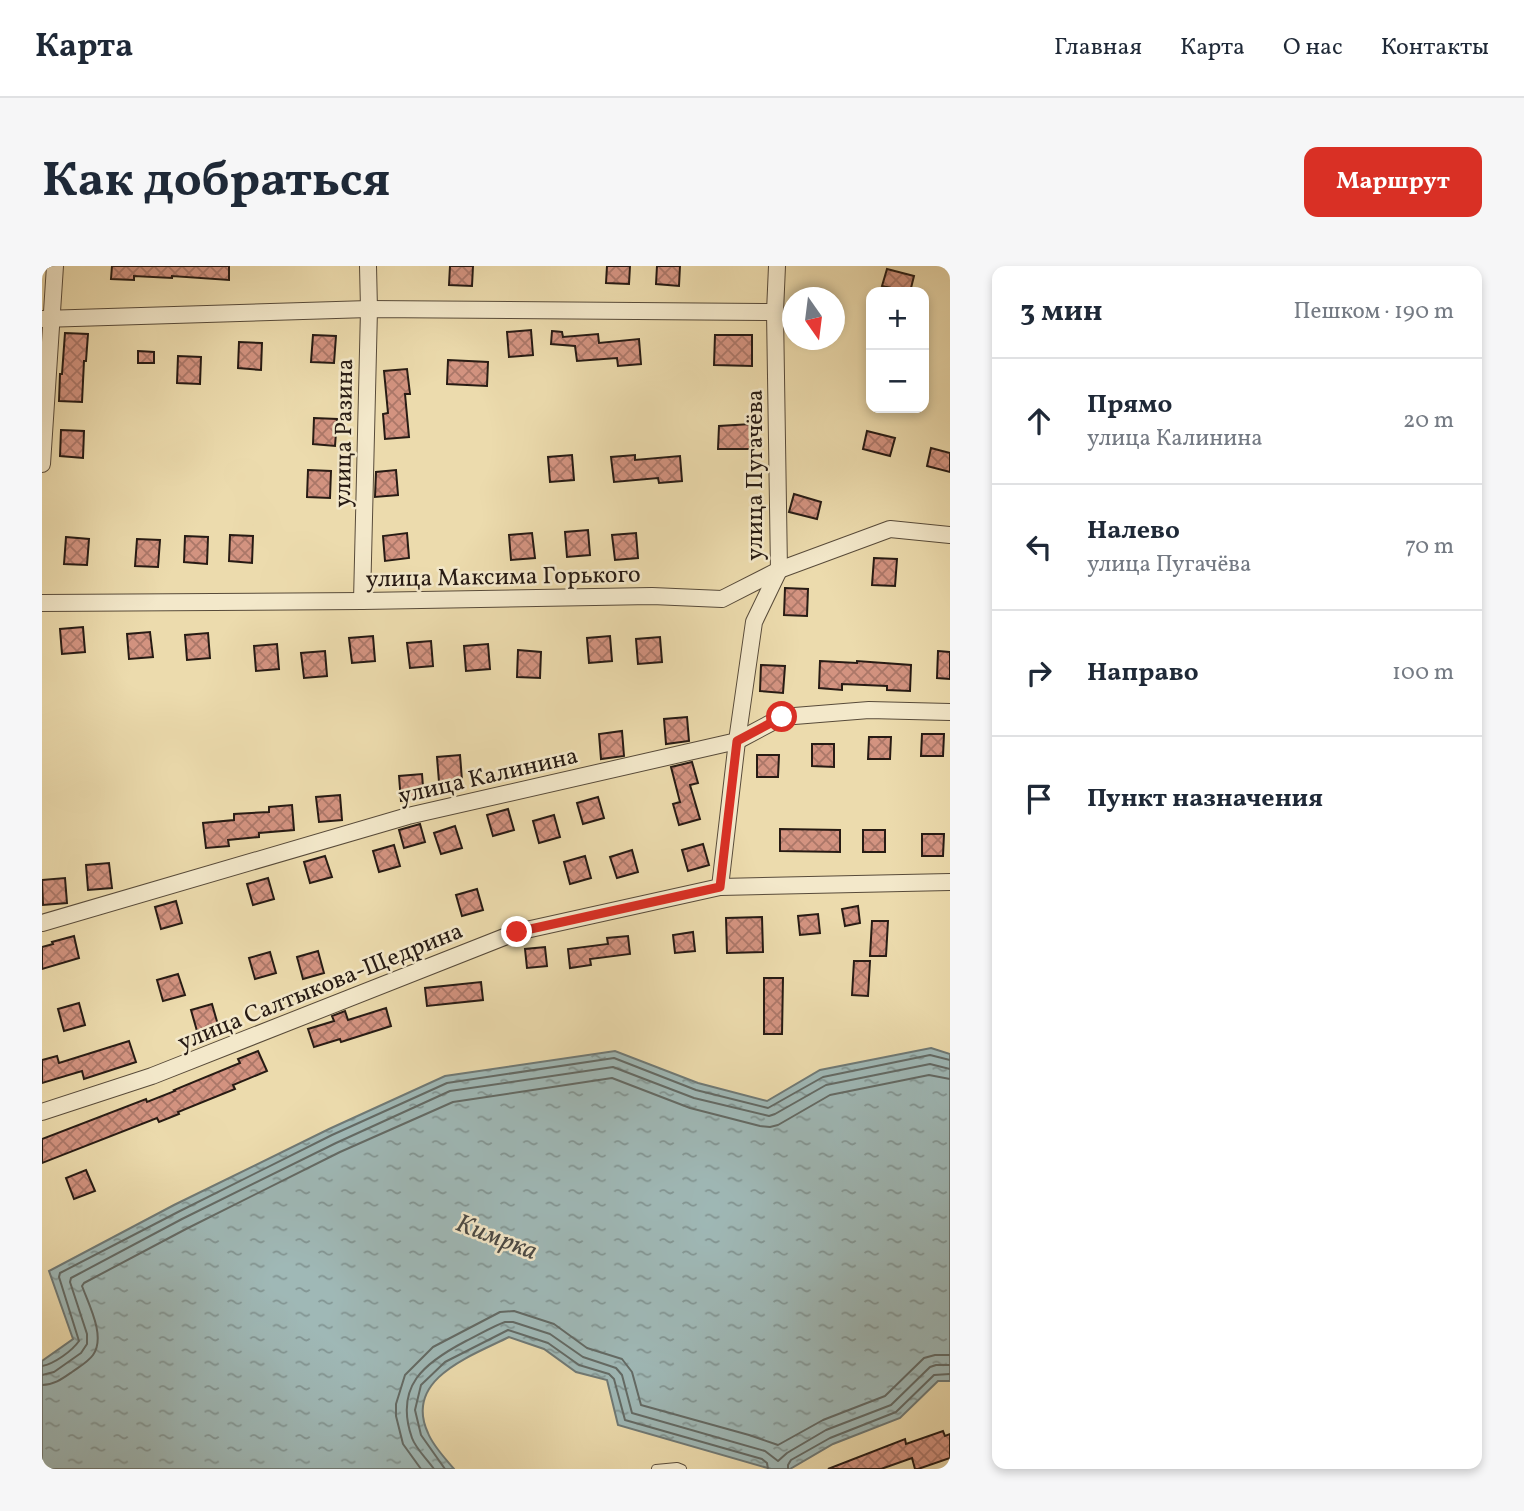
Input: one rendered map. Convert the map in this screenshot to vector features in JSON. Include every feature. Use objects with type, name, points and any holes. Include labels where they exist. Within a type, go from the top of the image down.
[{"type":"street","points":[[42,464],[47,319],[55,266]]},
{"type":"street","name":"улица Разина","points":[[362,601],[368,266]]},
{"type":"street","name":"улица Пугачёва","points":[[720,887],[754,622],[779,570],[775,312],[777,266]]},
{"type":"street","points":[[47,319],[369,309],[775,312]]},
{"type":"street","name":"улица Максима Горького","points":[[42,603],[652,596],[722,599],[779,570],[890,529],[950,534]]},
{"type":"street","name":"улица Калинина","points":[[42,923],[408,816],[737,741],[782,717],[869,710],[950,712]]},
{"type":"street","name":"улица Салтыкова-Щедрина","points":[[42,1112],[152,1076],[517,932],[720,887],[950,882]]},
{"type":"lane","points":[[656,1469],[682,1469]]},
{"type":"water","name":"Кимрка","points":[[931,1048],[950,1054],[950,1381],[938,1381],[900,1418],[833,1444],[790,1469],[771,1469],[618,1425],[607,1380],[576,1372],[544,1349],[509,1337],[460,1361],[433,1384],[425,1398],[423,1414],[428,1433],[454,1469],[42,1469],[42,1361],[73,1339],[49,1271],[174,1205],[329,1129],[445,1076],[615,1051],[698,1083],[767,1101],[820,1070]]},
{"type":"building","points":[[112,266],[229,266],[229,280],[172,276],[134,276],[134,280],[111,279]]},
{"type":"building","points":[[450,266],[473,266],[472,286],[449,285]]},
{"type":"building","points":[[607,266],[630,266],[629,284],[606,283]]},
{"type":"building","points":[[657,266],[680,266],[679,286],[656,284]]},
{"type":"building","points":[[887,269],[914,276],[911,287],[882,286]]},
{"type":"building","points":[[531,330],[533,355],[509,357],[507,332]]},
{"type":"building","points":[[552,331],[562,332],[563,337],[598,334],[599,343],[639,339],[641,364],[618,366],[617,358],[577,361],[575,346],[551,344]]},
{"type":"building","points":[[65,333],[88,334],[82,402],[59,401]]},
{"type":"building","points":[[313,335],[336,336],[334,363],[311,362]]},
{"type":"building","points":[[715,335],[752,335],[752,366],[714,365]]},
{"type":"building","points":[[239,342],[262,343],[261,370],[238,368]]},
{"type":"building","points":[[138,351],[154,352],[154,363],[138,363]]},
{"type":"building","points":[[178,356],[201,357],[200,384],[177,383]]},
{"type":"building","points":[[448,360],[488,362],[487,386],[447,384]]},
{"type":"building","points":[[407,369],[410,394],[405,394],[409,437],[385,439],[383,414],[388,413],[384,371]]},
{"type":"building","points":[[314,418],[337,419],[335,446],[313,444]]},
{"type":"building","points":[[751,424],[750,449],[718,449],[719,426]]},
{"type":"building","points":[[61,430],[84,431],[83,458],[60,456]]},
{"type":"building","points":[[867,431],[895,438],[890,456],[863,449]]},
{"type":"building","points":[[931,448],[950,453],[950,472],[927,466]]},
{"type":"building","points":[[572,455],[574,480],[550,482],[548,457]]},
{"type":"building","points":[[635,455],[635,460],[680,456],[682,481],[659,483],[658,478],[614,482],[611,457]]},
{"type":"building","points":[[308,470],[331,471],[330,498],[307,497]]},
{"type":"building","points":[[396,470],[398,495],[375,497],[376,472]]},
{"type":"building","points":[[794,494],[821,502],[817,519],[789,512]]},
{"type":"building","points":[[588,530],[590,555],[567,557],[565,532]]},
{"type":"building","points":[[407,533],[409,558],[385,561],[383,536]]},
{"type":"building","points":[[532,533],[535,558],[511,560],[509,535]]},
{"type":"building","points":[[636,533],[638,558],[615,560],[612,535]]},
{"type":"building","points":[[230,535],[253,536],[252,563],[229,561]]},
{"type":"building","points":[[185,536],[208,537],[207,564],[184,562]]},
{"type":"building","points":[[66,537],[89,539],[87,565],[64,564]]},
{"type":"building","points":[[137,539],[160,540],[158,567],[135,566]]},
{"type":"building","points":[[874,558],[897,559],[895,586],[872,585]]},
{"type":"building","points":[[785,588],[808,589],[807,616],[784,615]]},
{"type":"building","points":[[83,627],[85,652],[62,654],[60,629]]},
{"type":"building","points":[[150,632],[153,657],[129,659],[127,634]]},
{"type":"building","points":[[208,633],[210,658],[187,660],[185,635]]},
{"type":"building","points":[[373,636],[375,661],[352,663],[349,638]]},
{"type":"building","points":[[610,636],[612,661],[589,663],[587,638]]},
{"type":"building","points":[[660,637],[662,662],[638,664],[636,639]]},
{"type":"building","points":[[431,641],[433,666],[410,668],[407,643]]},
{"type":"building","points":[[277,644],[279,669],[256,671],[254,646]]},
{"type":"building","points":[[488,644],[490,669],[466,671],[464,646]]},
{"type":"building","points":[[518,650],[541,652],[540,678],[517,677]]},
{"type":"building","points":[[325,651],[327,676],[304,678],[301,653]]},
{"type":"building","points":[[938,651],[950,652],[950,679],[937,678]]},
{"type":"building","points":[[820,661],[911,665],[910,691],[887,690],[887,686],[842,684],[842,690],[819,688]]},
{"type":"building","points":[[761,665],[785,666],[783,693],[760,691]]},
{"type":"building","points":[[687,717],[689,741],[666,744],[664,719]]},
{"type":"building","points":[[622,731],[624,756],[601,759],[599,734]]},
{"type":"building","points":[[922,734],[944,734],[943,756],[921,756]]},
{"type":"building","points":[[869,737],[891,737],[890,759],[868,759]]},
{"type":"building","points":[[812,744],[834,744],[834,767],[812,766]]},
{"type":"building","points":[[460,755],[462,780],[439,782],[437,757]]},
{"type":"building","points":[[757,755],[779,755],[778,777],[757,777]]},
{"type":"building","points":[[692,762],[698,783],[690,785],[700,819],[679,825],[673,804],[680,802],[671,767]]},
{"type":"building","points":[[422,774],[424,799],[401,801],[399,776]]},
{"type":"building","points":[[340,795],[342,820],[319,822],[316,797]]},
{"type":"building","points":[[598,797],[604,818],[583,824],[577,803]]},
{"type":"building","points":[[292,805],[294,830],[259,833],[259,837],[228,840],[229,846],[206,848],[203,823],[234,820],[234,814],[269,812],[269,807]]},
{"type":"building","points":[[508,809],[514,830],[493,836],[487,815]]},
{"type":"building","points":[[554,815],[560,837],[539,843],[533,821]]},
{"type":"building","points":[[420,824],[425,842],[404,848],[399,830]]},
{"type":"building","points":[[455,826],[462,848],[441,854],[434,833]]},
{"type":"building","points":[[780,829],[840,830],[840,852],[780,851]]},
{"type":"building","points":[[863,830],[885,830],[885,852],[863,852]]},
{"type":"building","points":[[922,834],[944,834],[943,856],[922,856]]},
{"type":"building","points":[[703,844],[709,865],[688,871],[682,850]]},
{"type":"building","points":[[394,845],[400,866],[379,872],[373,851]]},
{"type":"building","points":[[632,850],[638,872],[617,878],[610,857]]},
{"type":"building","points":[[325,856],[332,877],[310,883],[304,862]]},
{"type":"building","points":[[585,856],[591,878],[570,884],[564,862]]},
{"type":"building","points":[[109,863],[112,888],[88,890],[86,865]]},
{"type":"building","points":[[65,878],[67,903],[43,905],[42,880]]},
{"type":"building","points":[[268,878],[274,899],[253,905],[247,884]]},
{"type":"building","points":[[477,889],[483,910],[462,916],[456,895]]},
{"type":"building","points":[[176,901],[182,923],[161,929],[155,907]]},
{"type":"building","points":[[858,906],[860,923],[845,926],[842,909]]},
{"type":"building","points":[[818,914],[820,933],[800,935],[798,916]]},
{"type":"building","points":[[762,917],[763,952],[727,953],[726,918]]},
{"type":"building","points":[[872,921],[888,921],[886,956],[870,956]]},
{"type":"building","points":[[693,932],[695,951],[675,953],[673,935]]},
{"type":"building","points":[[74,936],[79,958],[42,969],[42,947]]},
{"type":"building","points":[[628,936],[630,954],[590,959],[591,965],[570,968],[568,949],[608,944],[607,938]]},
{"type":"building","points":[[545,947],[547,966],[527,968],[525,949]]},
{"type":"building","points":[[318,951],[324,973],[303,979],[297,957]]},
{"type":"building","points":[[270,952],[276,973],[255,979],[249,958]]},
{"type":"building","points":[[854,961],[870,961],[868,996],[852,995]]},
{"type":"building","points":[[178,974],[185,995],[163,1001],[157,980]]},
{"type":"building","points":[[764,978],[783,978],[782,1034],[764,1034]]},
{"type":"building","points":[[481,982],[483,1000],[427,1006],[425,988]]},
{"type":"building","points":[[79,1003],[85,1025],[64,1031],[58,1009]]},
{"type":"building","points":[[212,1004],[218,1025],[197,1031],[191,1010]]},
{"type":"building","points":[[386,1008],[391,1026],[341,1042],[340,1039],[314,1047],[308,1029],[334,1021],[332,1016],[345,1011],[348,1020]]},
{"type":"building","points":[[129,1041],[136,1062],[84,1079],[82,1071],[42,1083],[42,1060],[57,1056],[59,1063]]},
{"type":"building","points":[[258,1051],[267,1071],[233,1085],[235,1089],[159,1122],[157,1118],[42,1163],[42,1139],[146,1099],[147,1102],[175,1091],[240,1063],[238,1059]]},
{"type":"building","points":[[86,1170],[95,1191],[74,1199],[66,1178]]},
{"type":"building","points":[[943,1431],[945,1436],[950,1434],[950,1458],[918,1469],[915,1469],[912,1458],[881,1469],[828,1469],[905,1439],[906,1444]]},
{"type":"route","points":[[517,932],[720,887],[737,741],[782,717]]}]
